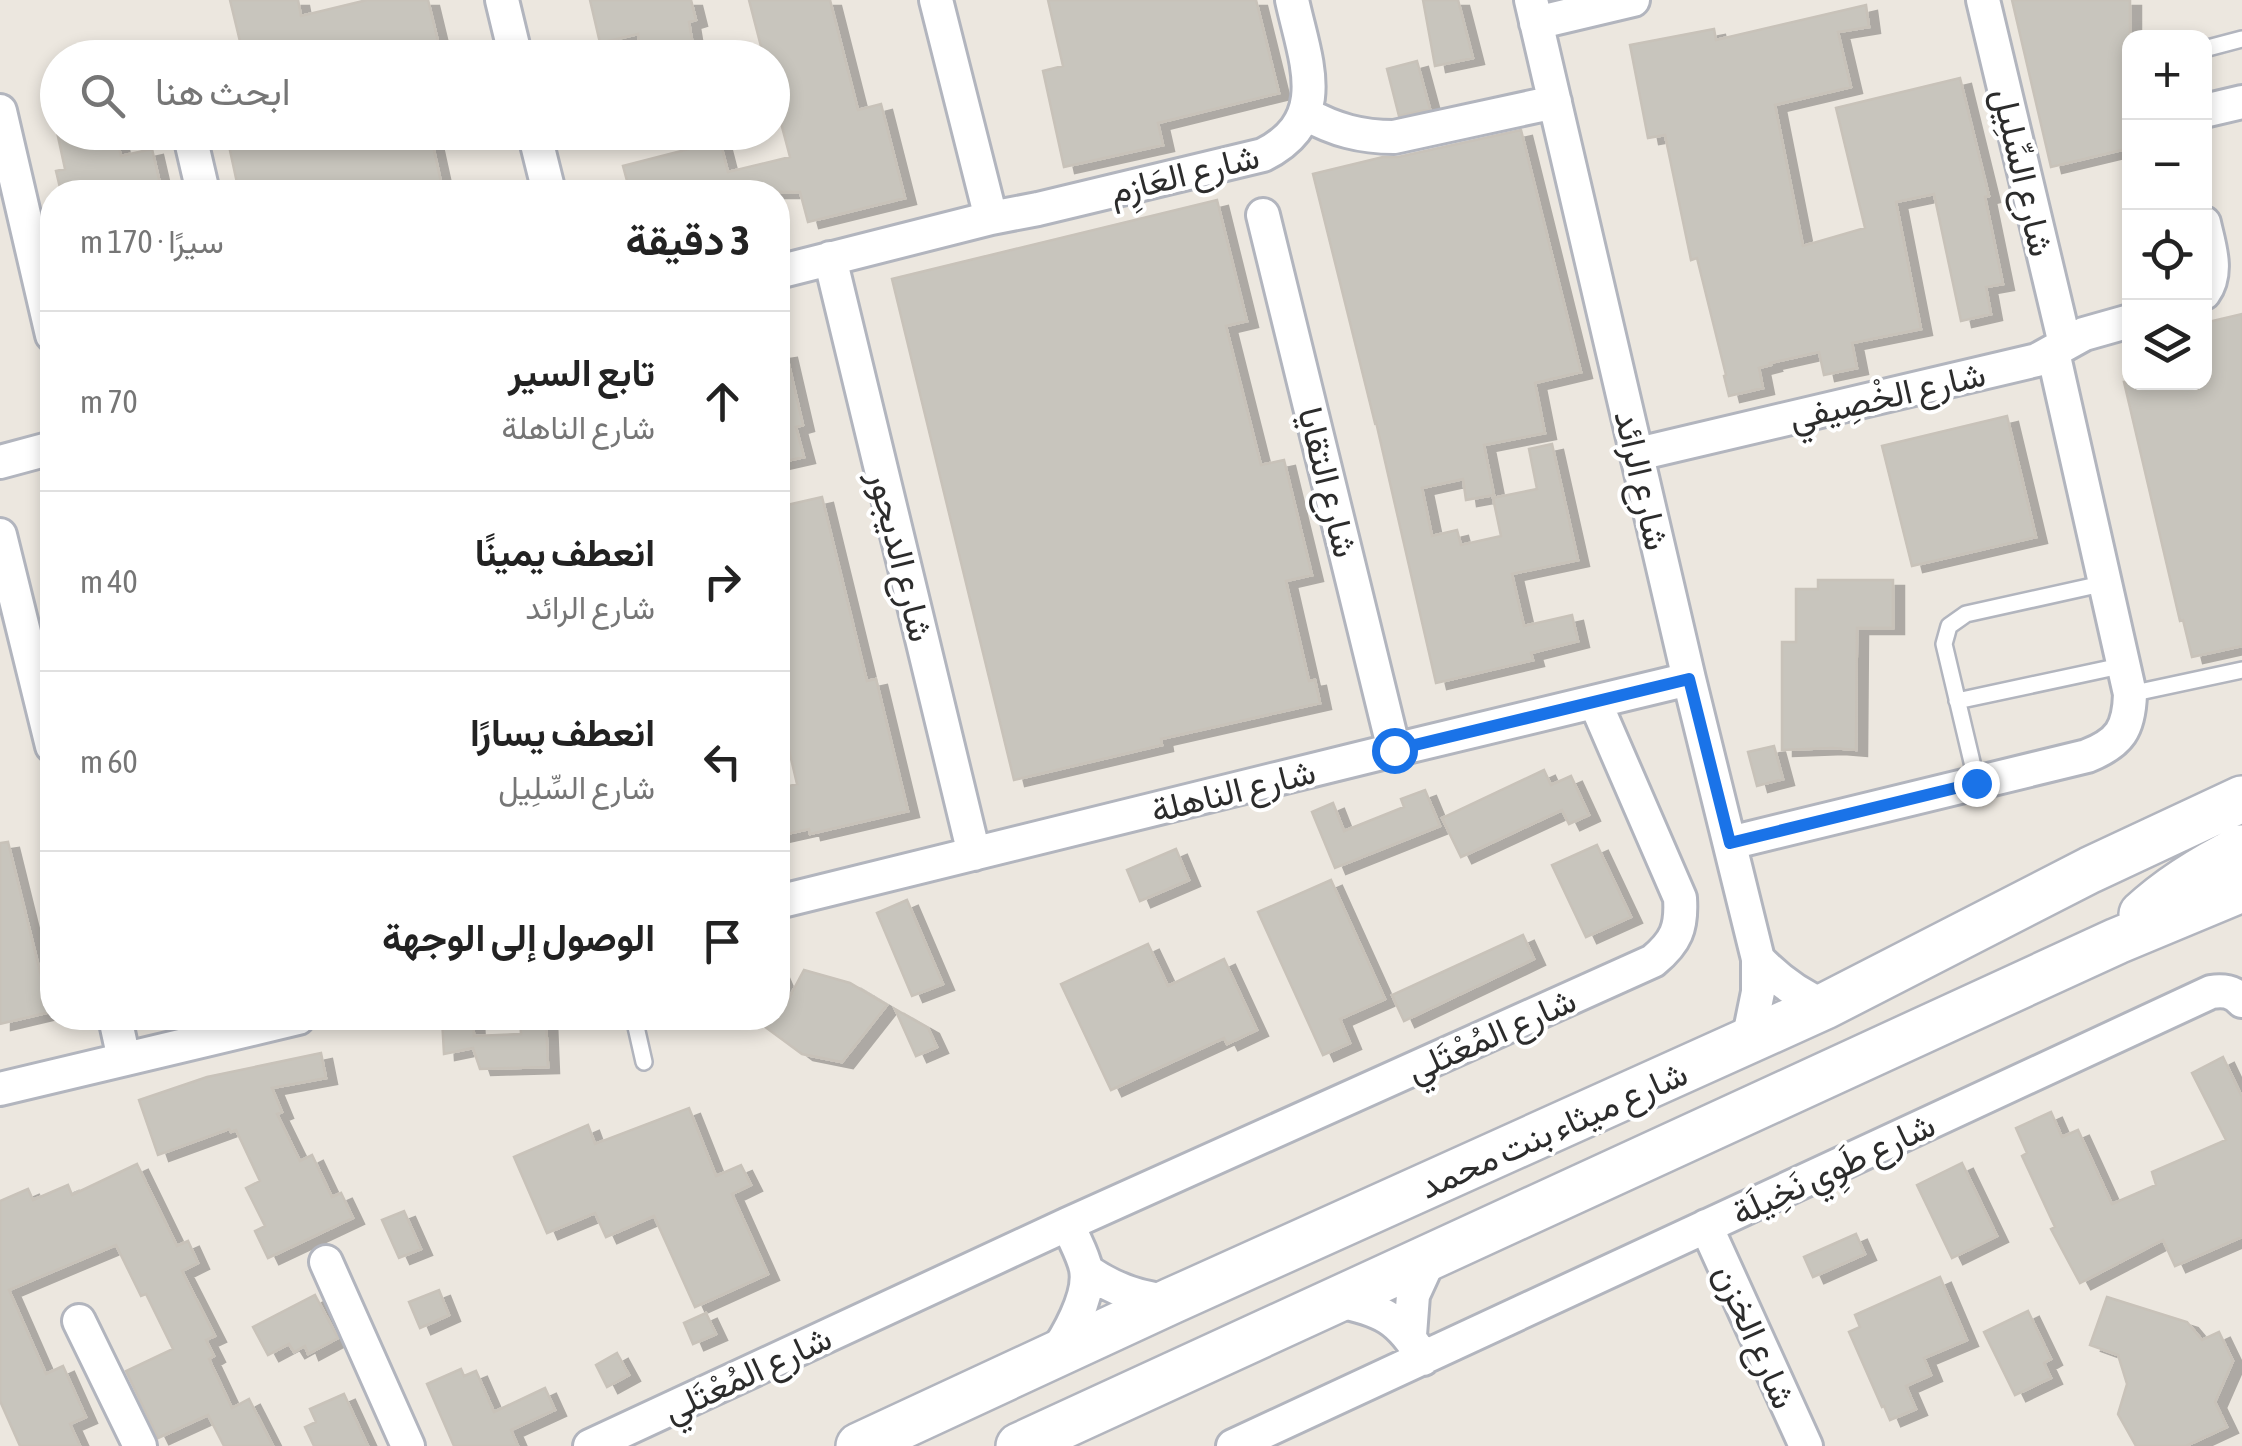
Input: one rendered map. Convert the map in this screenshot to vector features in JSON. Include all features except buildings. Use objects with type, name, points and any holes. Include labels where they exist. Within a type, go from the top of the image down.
[{"type":"main road","name":"شارع ميثاء بنت محمد","points":[[859,1446],[1825,1006],[2090,870],[2242,799]]},
{"type":"main road","points":[[2117,941],[2163,894],[2242,848]]},
{"type":"main road","name":"شارع ميثاء بنت محمد","points":[[1019,1446],[2117,941],[2242,889]]},
{"type":"street","points":[[502,0],[512,40]]},
{"type":"street","points":[[936,0],[990,218]]},
{"type":"street","points":[[1292,0],[1310,78],[1306,114],[1326,125],[1371,137],[1394,136],[1555,102]]},
{"type":"street","points":[[1534,12],[1634,0]]},
{"type":"street","name":"شارع السِّلِيل","points":[[1983,0],[2127,680]]},
{"type":"street","name":"شارع الرائد","points":[[1534,12],[1758,959],[1758,992],[1748,1040]]},
{"type":"street","points":[[2212,109],[2242,102]]},
{"type":"street","points":[[0,111],[40,283]]},
{"type":"street","name":"شارع العَازِم","points":[[790,269],[1263,155],[1289,139],[1306,114]]},
{"type":"street","points":[[194,150],[201,180]]},
{"type":"street","points":[[538,150],[546,180]]},
{"type":"street","name":"شارع التقايا","points":[[1263,215],[1394,750]]},
{"type":"street","name":"شارع الديجور","points":[[830,258],[974,854]]},
{"type":"street","name":"شارع الخْصِيفي","points":[[1638,454],[2036,360],[2084,334],[2122,323]]},
{"type":"street","points":[[0,462],[40,451]]},
{"type":"street","points":[[0,536],[40,698]]},
{"type":"street","name":"شارع الناهلة","points":[[790,899],[1689,679]]},
{"type":"street","points":[[1730,843],[2088,756],[2106,748],[2121,734],[2130,715],[2127,680]]},
{"type":"street","name":"شارع المُعْتَلي","points":[[590,1446],[1068,1224],[1652,961],[1667,950],[1682,916],[1680,898],[1595,702]]},
{"type":"street","points":[[1758,959],[1782,982],[1825,1006]]},
{"type":"street","name":"شارع طَوِي نَخِيلَة","points":[[1233,1446],[1417,1347],[1706,1226],[2211,992],[2230,992],[2242,1000]]},
{"type":"street","points":[[118,1030],[124,1059]]},
{"type":"street","points":[[0,1089],[247,1030]]},
{"type":"street","points":[[1052,1358],[1079,1308],[1086,1271],[1068,1224]]},
{"type":"street","name":"شارع الخزن","points":[[1706,1226],[1806,1446]]},
{"type":"street","points":[[1417,1347],[1414,1295],[1430,1258]]},
{"type":"street","points":[[326,1262],[408,1446]]},
{"type":"street","points":[[1086,1271],[1118,1290],[1172,1301]]},
{"type":"street","points":[[1337,1301],[1376,1311],[1417,1347]]},
{"type":"street","points":[[79,1321],[140,1446]]},
{"type":"lane","points":[[2212,46],[2242,39]]},
{"type":"lane","points":[[1976,783],[1944,644],[1954,621],[1966,614],[2106,583]]},
{"type":"lane","points":[[1958,702],[2242,670]]},
{"type":"lane","points":[[637,1030],[644,1062]]},
{"type":"route","points":[[1394,750],[1689,679],[1730,843],[1976,783]]}]
